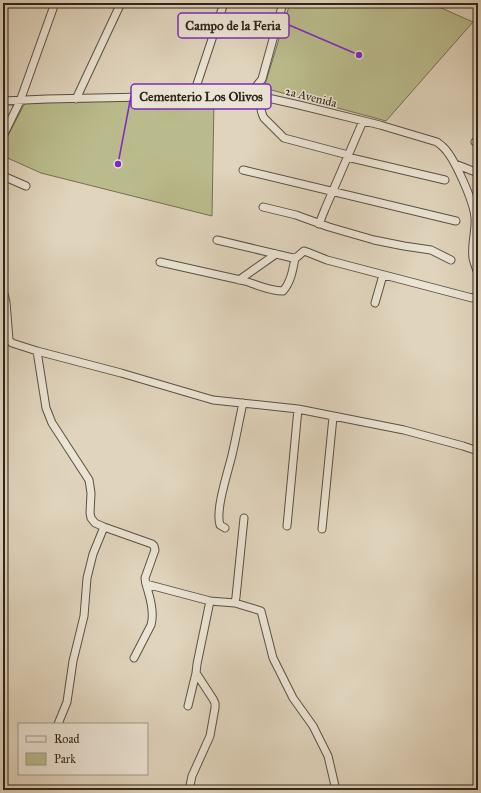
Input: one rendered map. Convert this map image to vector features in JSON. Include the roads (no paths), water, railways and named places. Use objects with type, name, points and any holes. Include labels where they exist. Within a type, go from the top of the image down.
[{"type":"street","points":[[3,136],[20,100],[55,3]]},
{"type":"street","points":[[76,99],[121,3]]},
{"type":"street","points":[[193,96],[224,3]]},
{"type":"street","points":[[250,94],[262,79],[283,3]]},
{"type":"street","name":"2a Avenida","points":[[3,101],[193,96],[233,93],[250,94],[363,121],[437,142],[442,146],[455,164],[473,206],[475,218],[473,258],[478,273]]},
{"type":"street","points":[[261,96],[260,109],[262,114],[284,138],[348,156],[445,180]]},
{"type":"street","points":[[320,224],[324,209],[363,121]]},
{"type":"street","points":[[455,164],[478,173]]},
{"type":"street","points":[[243,170],[456,221]]},
{"type":"street","points":[[3,176],[26,186]]},
{"type":"street","points":[[263,207],[296,215],[320,224],[374,240],[431,250],[451,260]]},
{"type":"street","points":[[217,240],[295,258]]},
{"type":"street","points":[[160,262],[283,291],[291,277],[295,258],[304,251],[327,260],[383,275],[472,298],[478,296]]},
{"type":"street","points":[[239,280],[276,254]]},
{"type":"street","points":[[375,303],[383,275]]},
{"type":"street","points":[[3,290],[6,302],[9,340],[12,343],[37,351],[122,372],[212,400],[298,409],[404,430],[478,451]]},
{"type":"street","points":[[37,351],[46,408],[52,423],[89,480],[91,493],[91,518],[95,523],[154,546],[155,550],[145,578],[153,620],[134,658]]},
{"type":"street","points":[[225,528],[220,525],[218,520],[220,506],[243,404]]},
{"type":"street","points":[[287,526],[298,409]]},
{"type":"street","points":[[322,529],[333,417]]},
{"type":"street","points":[[234,603],[236,597],[244,518]]},
{"type":"street","points":[[58,723],[67,702],[73,661],[84,616],[87,578],[93,554],[104,527]]},
{"type":"street","points":[[146,584],[210,601],[234,603],[261,611],[273,658],[293,698],[313,726],[328,756],[336,790]]},
{"type":"street","points":[[188,706],[210,601]]},
{"type":"street","points":[[188,790],[192,776],[210,736],[215,708],[215,704],[196,673]]},
{"type":"place","name":"Campo de la Feria","points":[[359,55]]},
{"type":"place","name":"Cementerio Los Olivos","points":[[118,164]]}]
